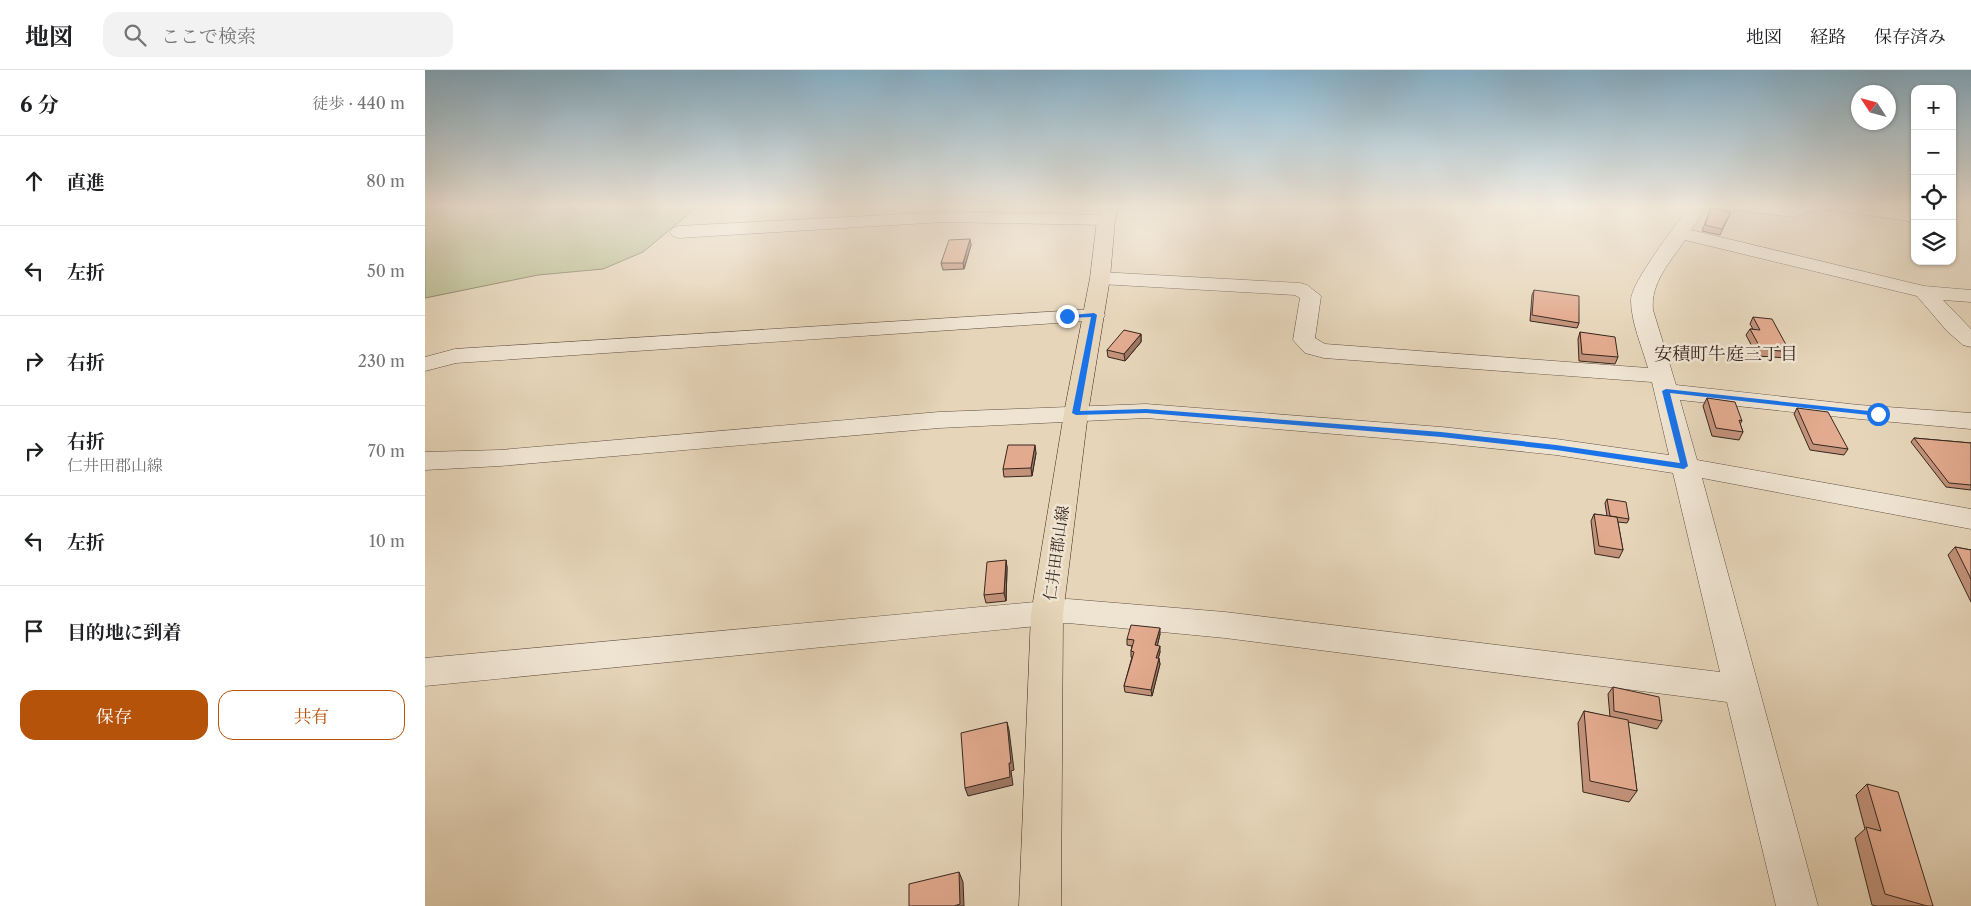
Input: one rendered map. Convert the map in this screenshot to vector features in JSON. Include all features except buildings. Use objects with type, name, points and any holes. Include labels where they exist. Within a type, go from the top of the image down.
[{"type":"main road","name":"仁井田郡山線","points":[[1040,906],[1047,614],[1076,413],[1094,315],[1104,244]]},
{"type":"street","points":[[1673,244],[1649,279],[1641,297],[1642,310],[1664,383],[1742,689],[1751,717],[1797,906]]},
{"type":"street","points":[[1726,244],[1924,292],[1971,296]]},
{"type":"street","points":[[1100,278],[1300,289],[1311,296],[1304,340],[1313,348],[1324,351],[1664,383],[1859,412],[1971,421]]},
{"type":"street","points":[[1924,292],[1955,326],[1971,340]]},
{"type":"street","points":[[425,364],[455,356],[1094,315]]},
{"type":"street","points":[[425,461],[500,458],[939,420],[1146,411],[1441,435],[1556,447],[1684,466],[1971,519]]},
{"type":"street","points":[[425,672],[1068,611],[1225,624],[1742,689]]},
{"type":"green space","points":[[425,244],[653,244],[643,252],[603,269],[538,275],[425,298]]},
{"type":"district","name":"安積町牛庭三丁目","points":[[1726,354]]},
{"type":"route","points":[[1067,316],[1094,315],[1076,413],[1146,411],[1441,435],[1556,447],[1684,466],[1666,391],[1878,414]]}]
